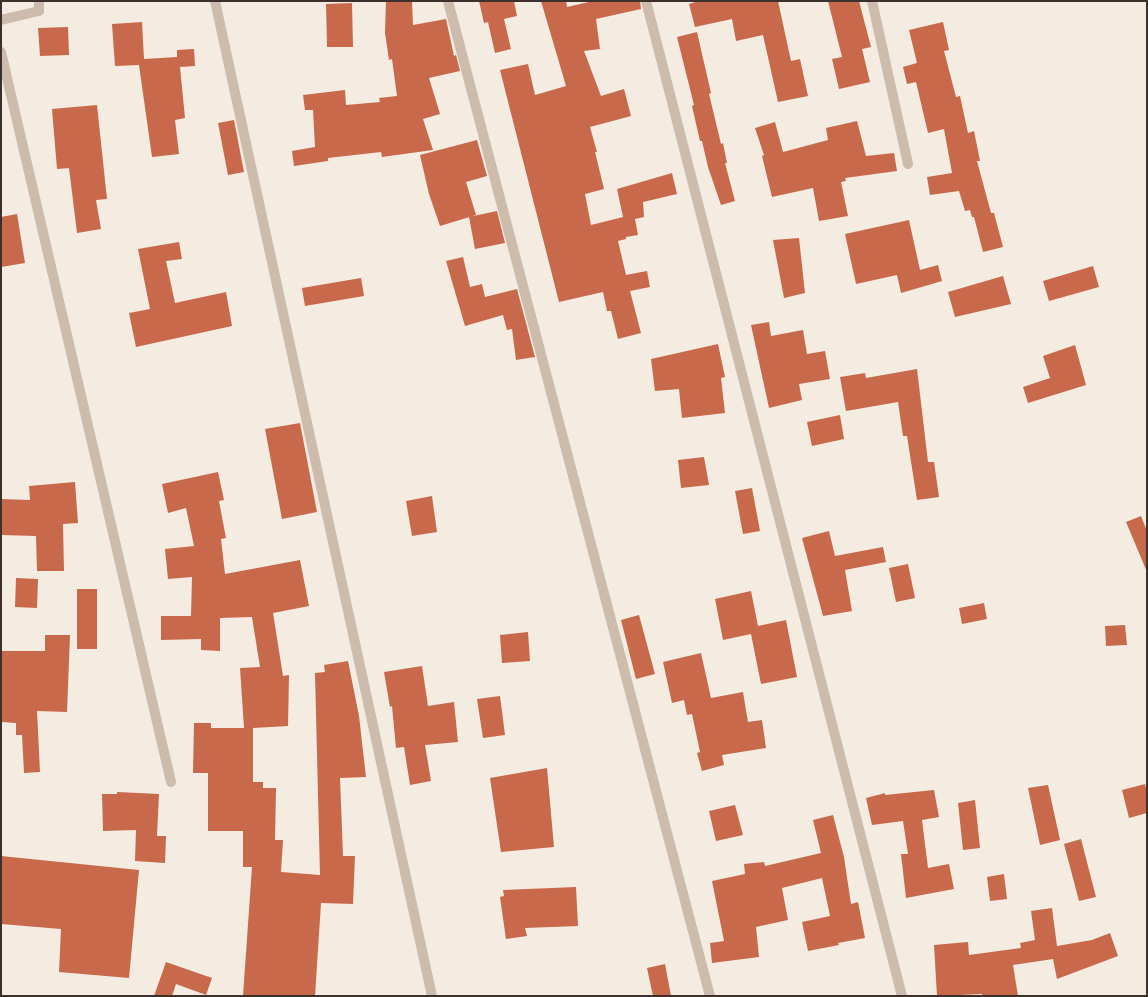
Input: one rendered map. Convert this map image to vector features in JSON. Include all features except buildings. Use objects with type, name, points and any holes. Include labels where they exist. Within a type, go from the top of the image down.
[{"type":"street","points":[[1,20],[39,11],[39,1]]},
{"type":"street","points":[[215,1],[432,996]]},
{"type":"street","points":[[448,1],[710,996]]},
{"type":"street","points":[[646,1],[902,996]]},
{"type":"street","points":[[872,1],[908,164]]},
{"type":"street","points":[[1,52],[171,782]]}]
